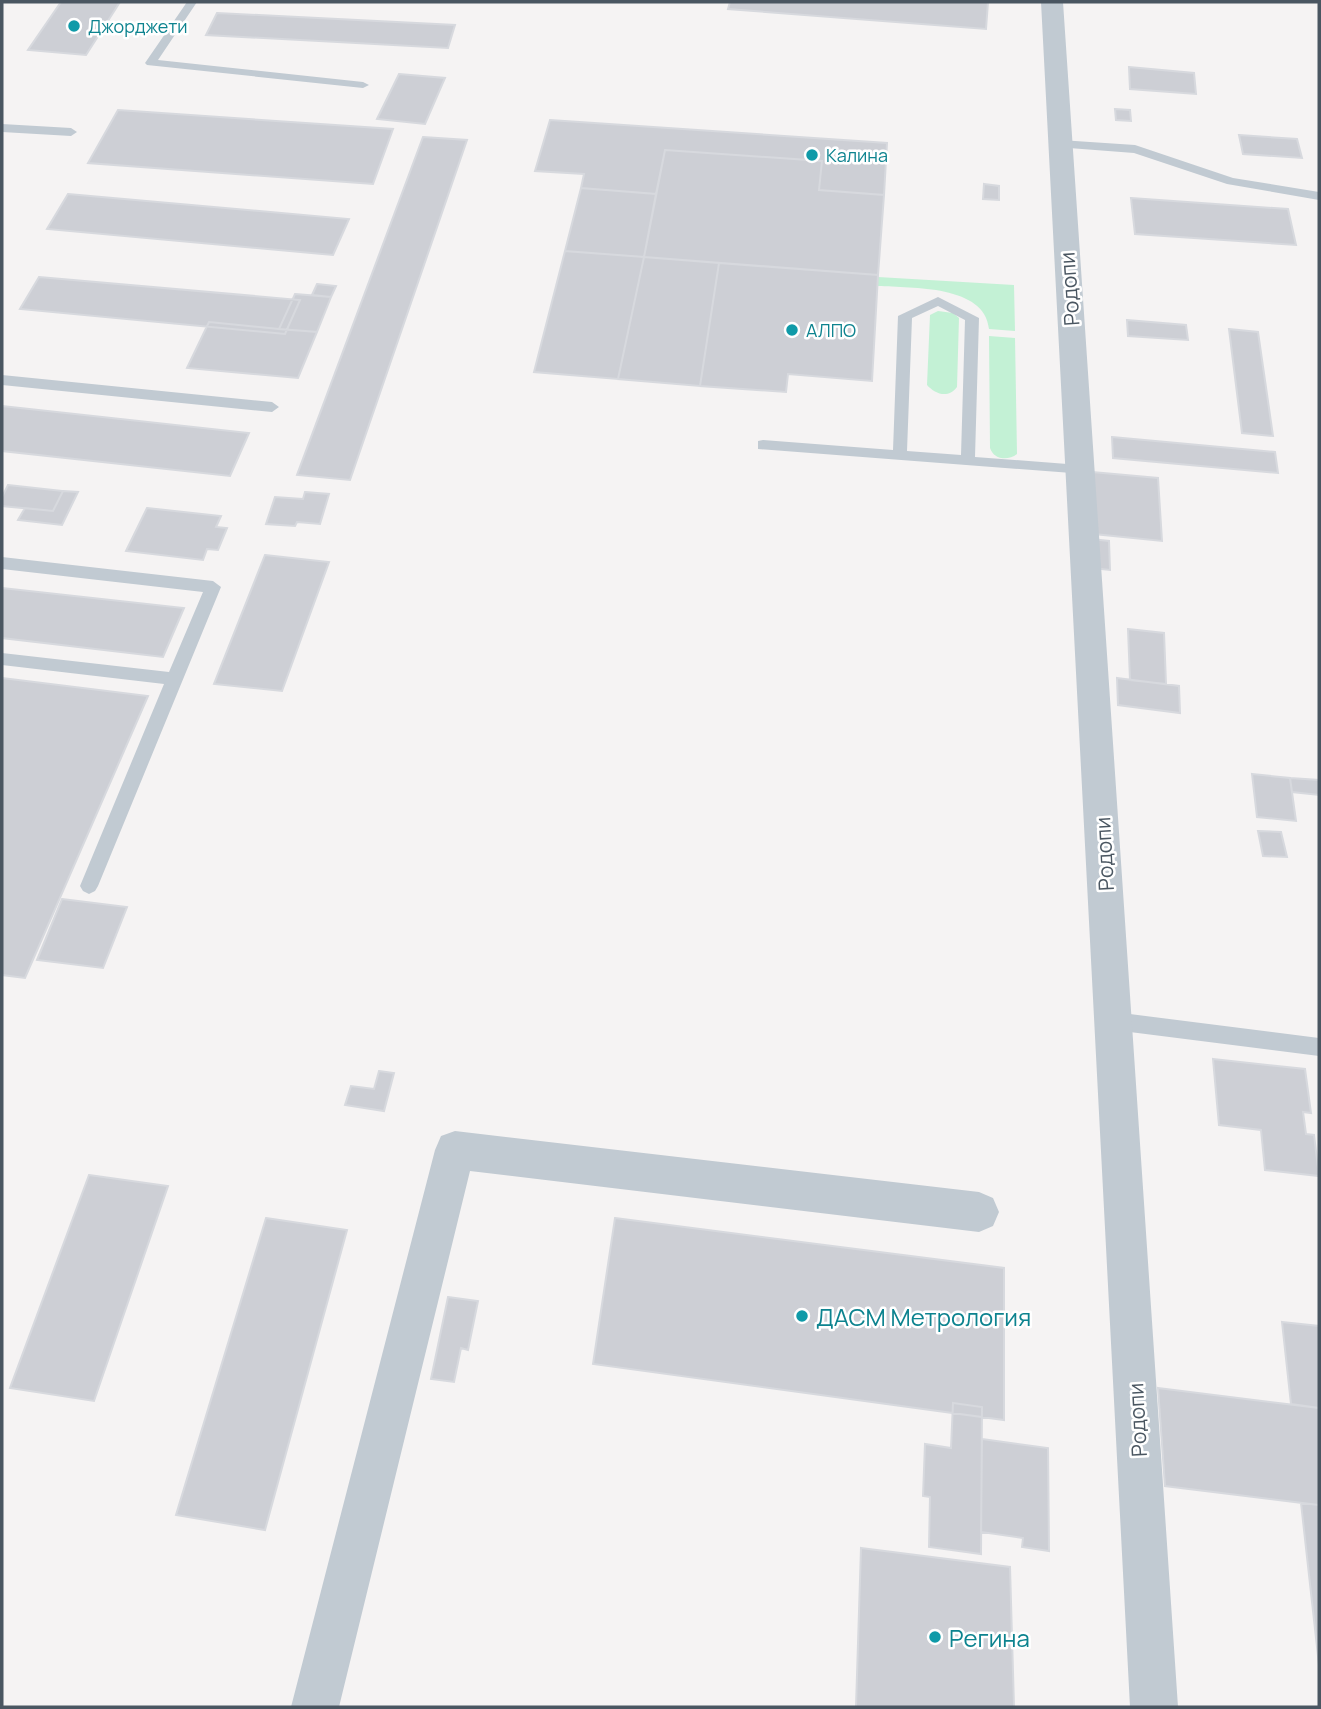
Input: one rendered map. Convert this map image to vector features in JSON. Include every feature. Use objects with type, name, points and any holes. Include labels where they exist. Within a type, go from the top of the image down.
[{"type":"street","name":"Родопи","points":[[1052,2],[1154,1707]]},
{"type":"street","points":[[315,1707],[455,1150],[979,1212]]},
{"type":"lane","points":[[192,2],[151,64],[363,85]]},
{"type":"lane","points":[[2,128],[71,132]]},
{"type":"lane","points":[[1060,144],[1135,149],[1231,181],[1319,196]]},
{"type":"lane","points":[[900,456],[905,316],[939,301],[972,318],[968,461]]},
{"type":"lane","points":[[2,380],[272,407]]},
{"type":"lane","points":[[763,445],[1080,470]]},
{"type":"lane","points":[[2,564],[213,587],[89,886]]},
{"type":"lane","points":[[2,659],[174,679]]},
{"type":"lane","points":[[1114,1021],[1319,1047]]},
{"type":"green space","points":[[878,277],[1014,285],[1015,331],[989,329],[984,315],[975,304],[961,297],[927,289],[878,286]]},
{"type":"green space","points":[[938,311],[953,313],[959,318],[957,387],[946,394],[938,393],[927,385],[930,315]]},
{"type":"green space","points":[[989,336],[1015,338],[1017,454],[1006,458],[998,457],[990,448]]},
{"type":"building","name":"Джорджети","points":[[61,2],[120,2],[86,55],[28,50]]},
{"type":"building","points":[[730,2],[988,2],[986,29],[728,9]]},
{"type":"building","points":[[217,13],[455,25],[448,48],[206,35]]},
{"type":"building","points":[[1129,67],[1194,73],[1196,94],[1130,89]]},
{"type":"building","points":[[399,74],[445,78],[425,124],[377,119]]},
{"type":"building","points":[[1115,109],[1130,110],[1131,121],[1116,120]]},
{"type":"building","points":[[118,110],[393,129],[373,184],[88,163]]},
{"type":"building","name":"Калина","points":[[550,120],[887,143],[884,195],[819,190],[822,161],[665,150],[656,194],[581,188],[584,174],[535,171]]},
{"type":"building","points":[[1239,135],[1297,139],[1302,158],[1243,154]]},
{"type":"building","points":[[423,137],[467,140],[350,480],[297,475]]},
{"type":"building","points":[[665,150],[822,161],[819,190],[884,195],[878,275],[644,257]]},
{"type":"building","points":[[984,184],[999,186],[999,200],[983,199]]},
{"type":"building","points":[[581,188],[656,194],[644,257],[565,251]]},
{"type":"building","points":[[68,194],[349,219],[333,255],[47,229]]},
{"type":"building","points":[[1131,198],[1288,209],[1296,245],[1135,234]]},
{"type":"building","points":[[565,251],[644,257],[618,379],[534,372]]},
{"type":"building","points":[[644,257],[719,263],[700,386],[618,379]]},
{"type":"building","name":"АЛПО","points":[[719,263],[878,275],[872,381],[788,374],[786,392],[700,386]]},
{"type":"building","points":[[39,277],[300,300],[285,334],[20,309]]},
{"type":"building","points":[[317,284],[336,286],[331,297],[312,295]]},
{"type":"building","points":[[295,294],[331,297],[317,332],[279,329]]},
{"type":"building","points":[[1127,320],[1186,325],[1188,340],[1128,336]]},
{"type":"building","points":[[209,322],[317,332],[298,378],[187,368]]},
{"type":"building","points":[[1229,329],[1258,332],[1273,436],[1242,433]]},
{"type":"building","points":[[2,406],[249,433],[230,476],[2,451]]},
{"type":"building","points":[[1112,437],[1275,452],[1278,473],[1113,458]]},
{"type":"building","points":[[1092,472],[1158,478],[1162,541],[1094,534]]},
{"type":"building","points":[[8,485],[63,491],[53,511],[2,506],[2,497]]},
{"type":"building","points":[[63,491],[78,492],[62,525],[18,520],[25,508],[53,511]]},
{"type":"building","points":[[305,492],[329,494],[320,524],[266,524],[275,497],[303,499]]},
{"type":"building","points":[[147,508],[221,516],[216,527],[227,528],[218,550],[207,549],[203,560],[126,551]]},
{"type":"building","points":[[1091,539],[1109,541],[1110,570],[1092,568]]},
{"type":"building","points":[[265,555],[329,562],[282,691],[214,684]]},
{"type":"building","points":[[2,588],[184,608],[163,657],[2,638]]},
{"type":"building","points":[[1128,629],[1164,633],[1166,684],[1130,680]]},
{"type":"building","points":[[2,678],[148,696],[25,978],[2,975]]},
{"type":"building","points":[[1117,678],[1179,686],[1180,713],[1118,705]]},
{"type":"building","points":[[1252,774],[1290,778],[1296,821],[1257,817]]},
{"type":"building","points":[[1290,778],[1319,780],[1319,795],[1292,792]]},
{"type":"building","points":[[1258,831],[1281,832],[1287,857],[1263,856]]},
{"type":"building","points":[[62,899],[127,907],[103,968],[37,960]]},
{"type":"building","points":[[1213,1059],[1305,1069],[1311,1113],[1303,1112],[1306,1134],[1314,1135],[1319,1176],[1265,1170],[1261,1130],[1219,1125]]},
{"type":"building","points":[[379,1071],[394,1073],[384,1111],[345,1105],[351,1086],[374,1089]]},
{"type":"building","points":[[89,1175],[168,1186],[94,1401],[10,1388]]},
{"type":"building","points":[[266,1218],[347,1230],[265,1530],[176,1515]]},
{"type":"building","name":"ДАСМ Метрология","points":[[615,1218],[1004,1268],[1004,1420],[593,1364]]},
{"type":"building","points":[[448,1297],[478,1301],[468,1350],[461,1348],[454,1382],[431,1379]]},
{"type":"building","points":[[1282,1322],[1319,1326],[1319,1408],[1291,1404]]},
{"type":"building","points":[[1158,1388],[1319,1408],[1319,1505],[1165,1486]]},
{"type":"building","points":[[953,1403],[982,1407],[981,1554],[929,1547],[930,1497],[923,1496],[925,1444],[951,1448]]},
{"type":"building","points":[[982,1439],[1048,1448],[1049,1551],[1022,1547],[1023,1538],[981,1532]]},
{"type":"building","points":[[1301,1503],[1319,1505],[1319,1665]]},
{"type":"building","name":"Регина","points":[[861,1548],[1010,1567],[1014,1707],[856,1707]]},
{"type":"place","name":"Джорджети","points":[[74,26]]},
{"type":"place","name":"Калина","points":[[812,155]]},
{"type":"place","name":"АЛПО","points":[[792,330]]},
{"type":"place","name":"ДАСМ Метрология","points":[[802,1316]]},
{"type":"place","name":"Регина","points":[[935,1637]]}]
